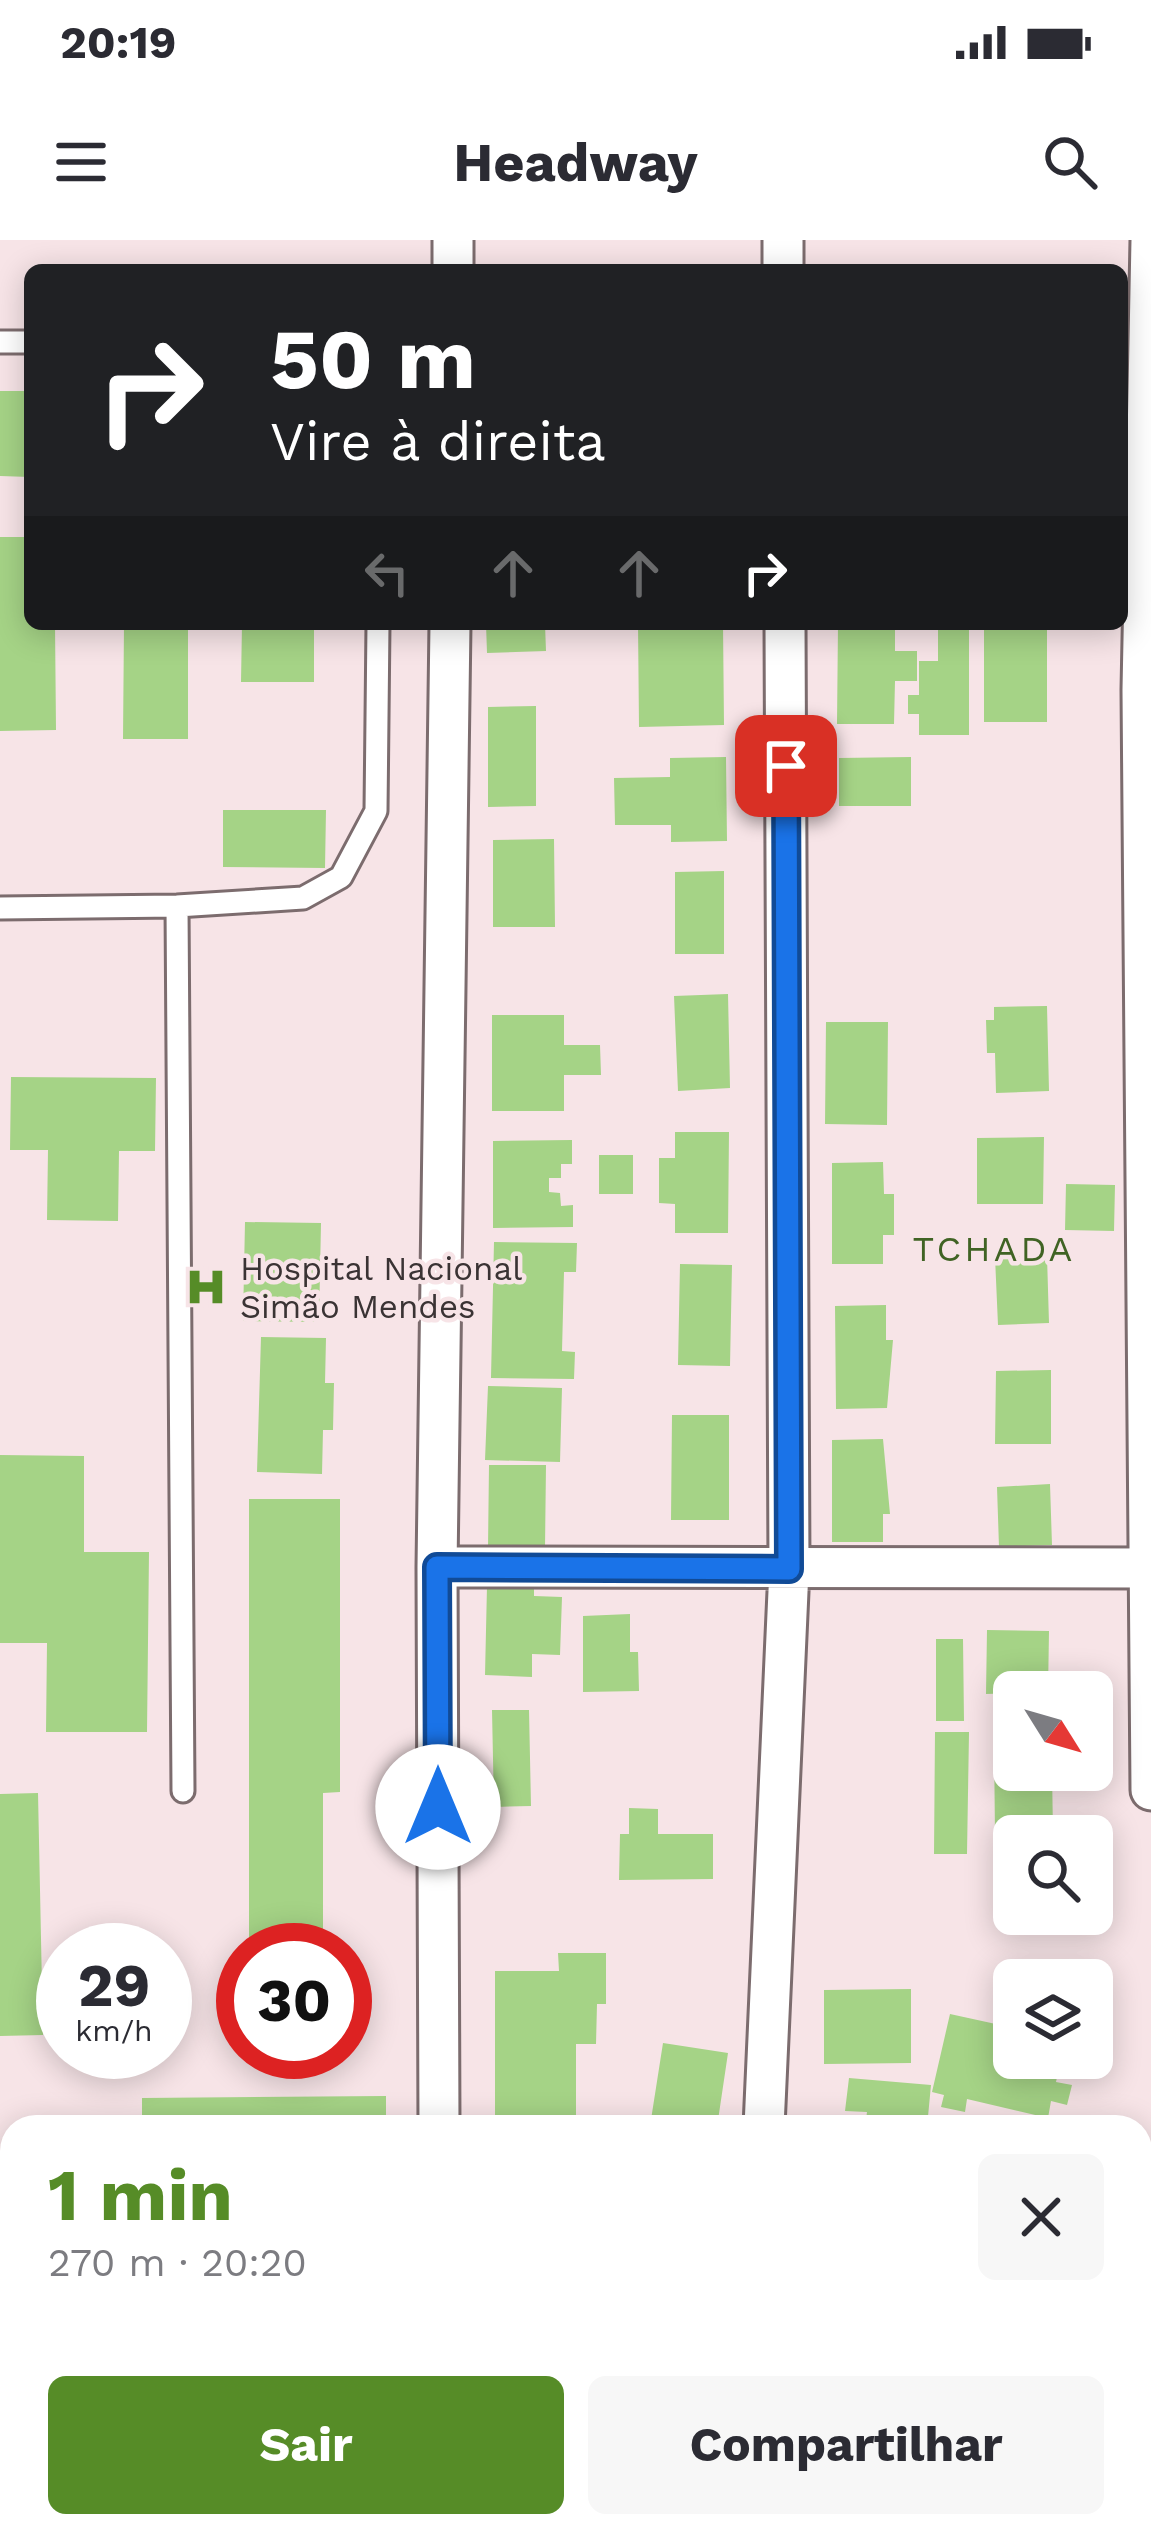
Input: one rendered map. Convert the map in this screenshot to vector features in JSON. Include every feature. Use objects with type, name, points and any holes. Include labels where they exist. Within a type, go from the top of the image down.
[{"type":"street","points":[[1151,240],[1146,690],[1146,1568],[1151,1790]]},
{"type":"street","points":[[439,2115],[437,1567],[450,630]]},
{"type":"street","points":[[765,2115],[789,1569],[785,630]]},
{"type":"street","points":[[437,1567],[1146,1568]]},
{"type":"lane","points":[[0,908],[177,906],[303,898],[341,877],[376,811],[379,630]]},
{"type":"lane","points":[[177,906],[182,1791]]},
{"type":"building","points":[[0,391],[24,391],[24,477],[0,476]]},
{"type":"building","points":[[0,537],[24,537],[24,630],[55,630],[56,730],[0,731]]},
{"type":"building","points":[[124,630],[188,630],[188,739],[123,739]]},
{"type":"building","points":[[242,630],[314,630],[314,682],[241,682]]},
{"type":"building","points":[[486,630],[545,630],[546,651],[487,653]]},
{"type":"building","points":[[638,630],[723,630],[724,725],[639,727]]},
{"type":"building","points":[[838,630],[895,630],[895,651],[917,651],[917,681],[895,681],[894,724],[837,724]]},
{"type":"building","points":[[938,630],[969,630],[969,735],[919,735],[919,714],[908,714],[908,695],[919,695],[919,661],[938,661]]},
{"type":"building","points":[[984,630],[1047,630],[1047,722],[984,722]]},
{"type":"building","points":[[536,706],[536,806],[488,807],[488,707]]},
{"type":"building","points":[[726,757],[727,841],[671,842],[671,825],[615,825],[614,778],[670,777],[670,758]]},
{"type":"building","points":[[911,757],[911,806],[839,806],[839,758]]},
{"type":"building","points":[[223,810],[326,810],[325,868],[223,867]]},
{"type":"building","points":[[554,839],[555,927],[493,927],[493,840]]},
{"type":"building","points":[[724,871],[724,954],[675,954],[675,872]]},
{"type":"building","points":[[728,994],[730,1088],[678,1091],[674,996]]},
{"type":"building","points":[[1047,1006],[1049,1091],[996,1093],[995,1053],[987,1053],[986,1020],[994,1020],[994,1007]]},
{"type":"building","points":[[492,1015],[564,1015],[564,1045],[600,1045],[601,1075],[564,1075],[564,1111],[492,1111]]},
{"type":"building","points":[[826,1022],[888,1022],[887,1125],[825,1124]]},
{"type":"building","points":[[11,1077],[156,1078],[155,1151],[119,1151],[118,1221],[47,1220],[48,1150],[10,1150]]},
{"type":"building","points":[[675,1132],[729,1132],[728,1233],[675,1233],[675,1204],[659,1203],[659,1158],[675,1158]]},
{"type":"building","points":[[1044,1137],[1043,1204],[977,1204],[977,1138]]},
{"type":"building","points":[[572,1140],[572,1164],[561,1164],[561,1178],[549,1178],[549,1192],[560,1193],[561,1206],[573,1205],[573,1227],[493,1228],[493,1141]]},
{"type":"building","points":[[599,1155],[633,1155],[633,1194],[599,1194]]},
{"type":"building","points":[[883,1162],[884,1194],[894,1194],[894,1235],[883,1235],[883,1264],[832,1264],[832,1163]]},
{"type":"building","points":[[1066,1184],[1115,1185],[1114,1231],[1065,1230]]},
{"type":"building","points":[[245,1222],[321,1223],[319,1322],[243,1321]]},
{"type":"building","points":[[494,1242],[577,1243],[576,1272],[564,1272],[562,1351],[575,1352],[574,1379],[491,1378]]},
{"type":"building","points":[[1047,1256],[1049,1323],[998,1325],[995,1257]]},
{"type":"building","points":[[680,1264],[732,1265],[730,1366],[678,1365]]},
{"type":"building","points":[[886,1305],[886,1340],[893,1340],[887,1408],[836,1409],[835,1306]]},
{"type":"building","points":[[261,1337],[326,1338],[325,1383],[334,1383],[333,1430],[323,1430],[322,1474],[257,1472]]},
{"type":"building","points":[[1051,1370],[1051,1444],[995,1444],[996,1371]]},
{"type":"building","points":[[488,1386],[562,1388],[560,1462],[485,1460]]},
{"type":"building","points":[[672,1415],[729,1415],[729,1520],[671,1520]]},
{"type":"building","points":[[883,1439],[890,1514],[883,1514],[883,1542],[832,1542],[832,1440]]},
{"type":"building","points":[[0,1455],[84,1456],[84,1552],[149,1552],[147,1732],[46,1732],[47,1643],[0,1643]]},
{"type":"building","points":[[489,1465],[546,1465],[545,1548],[488,1548]]},
{"type":"building","points":[[1050,1484],[1052,1545],[999,1547],[997,1487]]},
{"type":"building","points":[[249,1499],[340,1499],[340,1792],[323,1793],[323,1923],[249,1923]]},
{"type":"building","points":[[487,1586],[534,1586],[534,1596],[562,1597],[560,1655],[532,1654],[532,1677],[485,1675]]},
{"type":"building","points":[[630,1614],[630,1652],[638,1652],[639,1691],[583,1692],[583,1616]]},
{"type":"building","points":[[987,1630],[1049,1631],[1048,1671],[993,1671],[993,1694],[986,1694]]},
{"type":"building","points":[[936,1639],[963,1639],[964,1721],[936,1721]]},
{"type":"building","points":[[492,1710],[529,1710],[531,1806],[494,1807]]},
{"type":"building","points":[[935,1732],[969,1732],[967,1854],[934,1854]]},
{"type":"building","points":[[995,1791],[1052,1791],[1053,1815],[995,1815]]},
{"type":"building","points":[[38,1793],[41,1923],[36,1923],[36,2035],[0,2036],[0,1794]]},
{"type":"building","points":[[629,1808],[658,1809],[658,1834],[713,1834],[713,1879],[619,1880],[620,1834],[629,1834]]},
{"type":"building","points":[[558,1953],[606,1953],[606,2004],[597,2004],[596,2044],[576,2044],[576,2115],[495,2115],[495,1971],[559,1971]]},
{"type":"building","points":[[911,1989],[911,2063],[824,2064],[824,1990]]},
{"type":"building","points":[[950,2014],[993,2023],[993,2079],[1057,2079],[1072,2085],[1067,2105],[1051,2101],[1049,2115],[967,2099],[965,2112],[941,2107],[944,2095],[932,2092]]},
{"type":"building","points":[[663,2043],[728,2053],[719,2115],[652,2115]]},
{"type":"building","points":[[849,2078],[931,2085],[928,2115],[845,2111]]},
{"type":"building","points":[[386,2096],[386,2115],[142,2115],[142,2098]]},
{"type":"place","name":"Hospital Nacional Simão Mendes","points":[[206,1287]]},
{"type":"district","name":"TCHADA","points":[[994,1248]]},
{"type":"route","points":[[438,1807],[437,1567],[789,1569],[786,766]]}]
